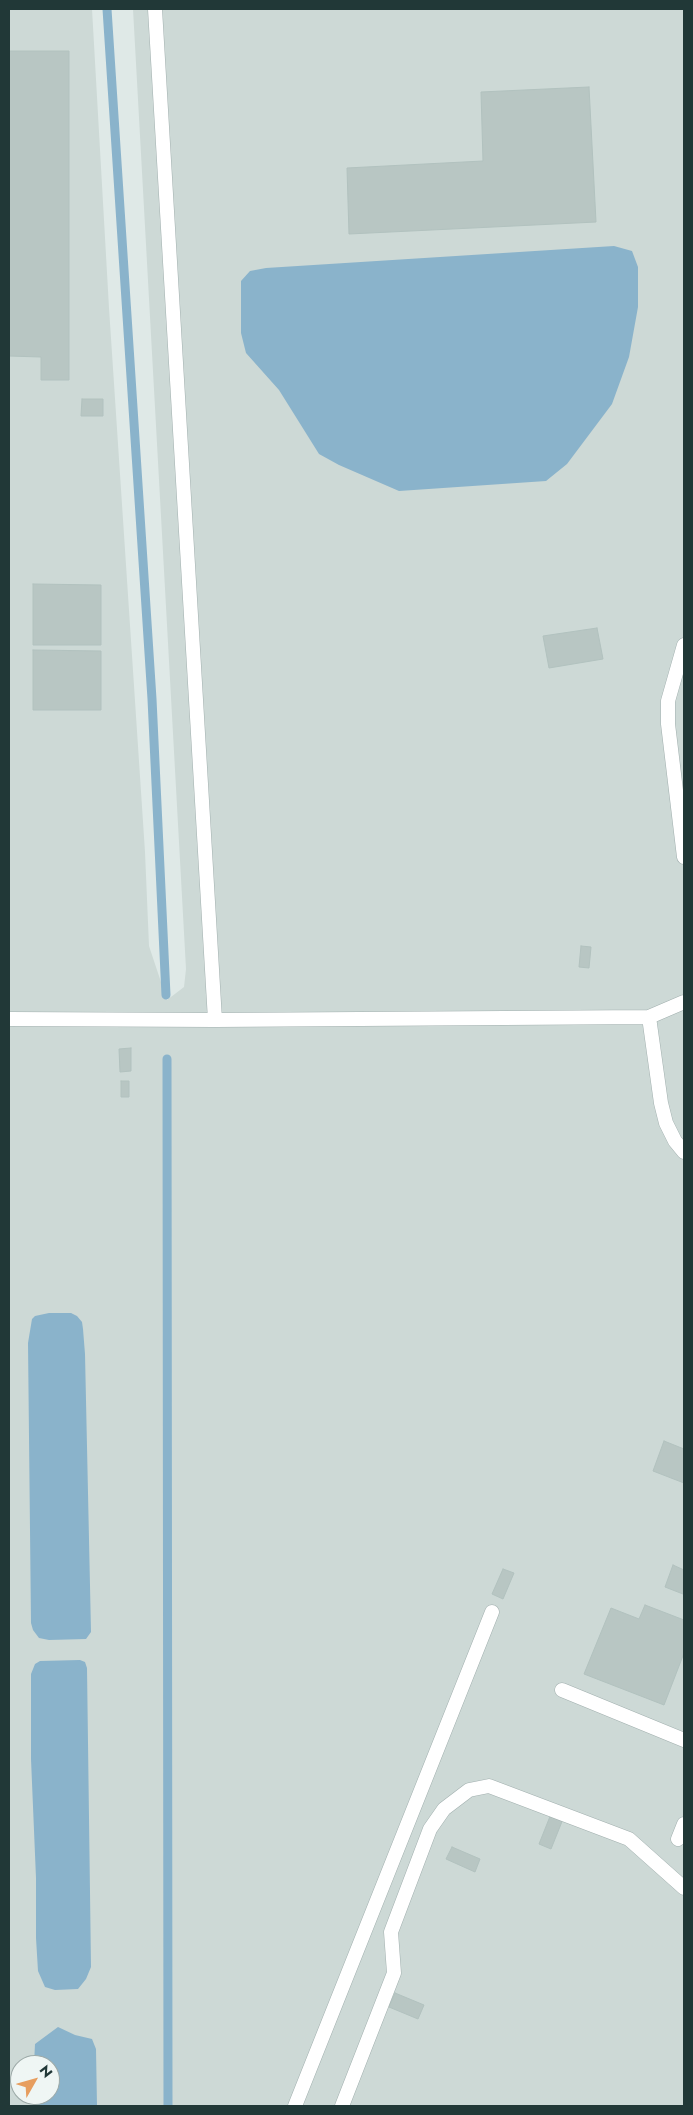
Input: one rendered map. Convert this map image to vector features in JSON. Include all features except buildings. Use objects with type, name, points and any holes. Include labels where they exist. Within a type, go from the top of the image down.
[{"type":"lane","points":[[155,9],[215,1020]]},
{"type":"lane","points":[[684,645],[668,701],[668,724],[684,857]]},
{"type":"lane","points":[[9,1019],[215,1020],[649,1017],[684,1002]]},
{"type":"lane","points":[[649,1017],[661,1103],[666,1123],[675,1141],[684,1152]]},
{"type":"lane","points":[[295,2106],[492,1612]]},
{"type":"lane","points":[[562,1690],[684,1740]]},
{"type":"lane","points":[[342,2106],[394,1973],[391,1932],[430,1828],[444,1809],[469,1790],[490,1786],[629,1838],[684,1888]]},
{"type":"lane","points":[[678,1839],[684,1824]]},
{"type":"shaded area","points":[[9,9],[92,9],[109,308],[145,852],[149,946],[167,1000],[184,987],[186,969],[133,9],[684,9],[684,2106],[9,2106]]},
{"type":"water","points":[[614,246],[632,251],[638,267],[638,307],[629,357],[612,404],[567,464],[546,481],[399,491],[339,465],[319,454],[279,390],[246,353],[241,333],[241,281],[250,271],[266,268]]},
{"type":"water","points":[[49,1313],[71,1313],[82,1322],[83,1329],[91,1632],[86,1639],[49,1640],[39,1638],[33,1630],[31,1623],[28,1343],[32,1319],[35,1316]]},
{"type":"water","points":[[80,1660],[85,1662],[87,1668],[91,1967],[86,1979],[78,1989],[55,1990],[45,1987],[38,1971],[31,1759],[31,1674],[35,1664],[40,1661]]},
{"type":"water","points":[[58,2027],[75,2035],[92,2039],[96,2049],[97,2106],[33,2106],[60,2105],[60,2055],[34,2055],[35,2044]]},
{"type":"waterway","points":[[107,9],[152,699],[166,995]]},
{"type":"waterway","points":[[167,1059],[168,2106]]}]
